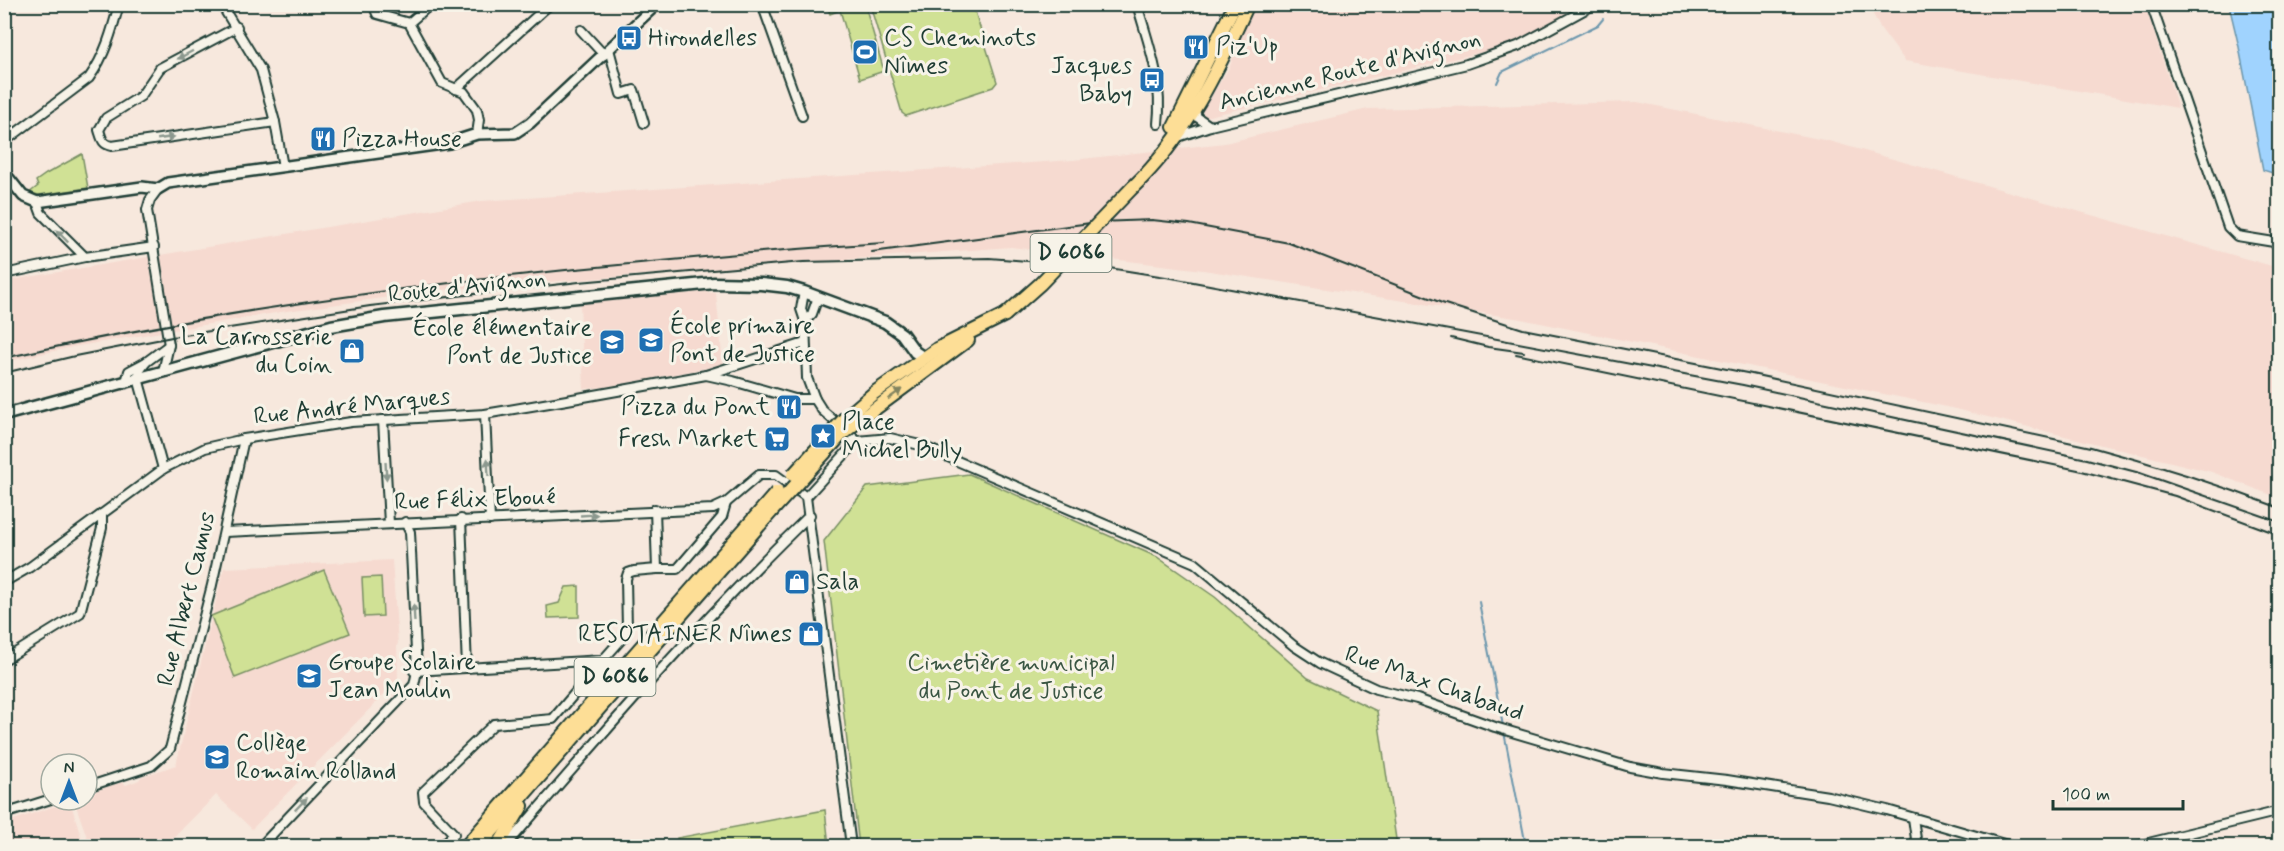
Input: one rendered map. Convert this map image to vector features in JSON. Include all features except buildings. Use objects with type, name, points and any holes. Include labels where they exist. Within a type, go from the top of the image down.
[{"type":"main road","name":"D 6086","points":[[1133,187],[1148,160],[1173,129],[1235,4]]},
{"type":"main road","name":"D 6086","points":[[849,421],[938,363],[1005,315],[1040,284],[1152,169],[1194,109],[1224,56],[1248,4]]},
{"type":"main road","name":"Route d'Avignon","points":[[4,415],[331,326],[384,317],[714,283],[787,287],[818,297],[885,322],[902,334],[915,352],[924,358]]},
{"type":"main road","name":"D 6086","points":[[465,846],[874,393],[924,358],[1005,315]]},
{"type":"main road","points":[[924,358],[938,363]]},
{"type":"main road","name":"D 6086","points":[[479,846],[767,510]]},
{"type":"main road","points":[[498,846],[537,780]]},
{"type":"street","points":[[4,141],[89,78],[98,66],[110,37],[119,4]]},
{"type":"street","points":[[221,4],[261,70],[275,122],[283,167]]},
{"type":"street","points":[[374,4],[377,14],[410,23],[442,83],[464,92],[477,110],[479,120],[477,134]]},
{"type":"street","points":[[410,23],[431,4]]},
{"type":"street","points":[[456,88],[550,4]]},
{"type":"street","points":[[163,372],[169,345],[147,210],[158,189],[168,183],[449,143],[477,134],[514,133],[657,4]]},
{"type":"street","points":[[762,4],[802,116]]},
{"type":"street","points":[[1137,4],[1156,69],[1160,99],[1158,124]]},
{"type":"street","name":"Ancienne Route d'Avignon","points":[[1174,139],[1210,126],[1467,64],[1518,46],[1595,4]]},
{"type":"street","points":[[2151,4],[2228,227],[2237,236],[2280,243]]},
{"type":"street","points":[[237,27],[160,68],[141,96],[106,118],[99,130],[102,141],[105,145],[112,146],[275,122]]},
{"type":"street","points":[[581,30],[606,52],[621,94],[634,90],[644,123]]},
{"type":"street","name":"Ancienne Route d'Avignon","points":[[1194,109],[1197,117],[1210,126]]},
{"type":"street","points":[[4,172],[23,196],[37,202],[142,187],[158,189]]},
{"type":"street","points":[[37,202],[41,213],[85,257]]},
{"type":"street","points":[[4,274],[85,257],[154,247]]},
{"type":"street","points":[[804,292],[801,309],[805,321],[807,378],[814,399],[822,410],[857,441],[806,498]]},
{"type":"street","points":[[805,321],[812,314],[818,297]]},
{"type":"street","points":[[706,375],[805,343]]},
{"type":"street","points":[[126,382],[129,371],[169,345]]},
{"type":"street","points":[[146,362],[138,378],[163,469]]},
{"type":"street","points":[[732,368],[733,381]]},
{"type":"street","points":[[706,375],[795,399],[814,399]]},
{"type":"street","name":"Rue André Marques","points":[[4,582],[30,567],[163,469],[205,448],[244,439],[351,422],[485,414],[706,375]]},
{"type":"street","points":[[485,414],[490,520]]},
{"type":"street","points":[[383,420],[389,523]]},
{"type":"street","name":"Rue Max Chabaud","points":[[857,441],[890,438],[920,445],[1195,563],[1294,646],[1320,663],[1376,689],[1418,699],[1496,728],[1630,767],[1828,796],[2011,846]]},
{"type":"street","name":"Rue Albert Camus","points":[[99,783],[151,766],[170,748],[225,532],[244,439]]},
{"type":"street","points":[[442,846],[454,834],[424,802],[423,792],[494,724],[553,719],[626,633],[628,573],[677,569],[722,517],[726,503],[759,475],[776,475],[806,498],[810,515],[850,846]]},
{"type":"street","name":"Rue Félix Eboué","points":[[225,532],[713,509],[726,503]]},
{"type":"street","points":[[656,510],[657,569]]},
{"type":"street","points":[[4,660],[80,613],[102,528],[102,514]]},
{"type":"street","points":[[506,846],[614,720],[810,515]]},
{"type":"street","points":[[461,520],[467,668]]},
{"type":"street","points":[[257,846],[414,685],[410,532],[405,522]]},
{"type":"street","points":[[415,671],[603,660]]},
{"type":"street","points":[[4,814],[39,803]]},
{"type":"street","points":[[2136,846],[2280,811]]},
{"type":"street","points":[[1913,818],[1917,846]]},
{"type":"shaded area","points":[[1251,5],[1581,5],[1517,44],[1205,117],[1202,111],[1230,66]]},
{"type":"shaded area","points":[[1868,5],[2145,5],[2178,108],[1905,61],[1881,29]]},
{"type":"shaded area","points":[[1637,102],[1829,141],[2279,268],[2279,498],[2212,472],[1947,407],[1521,319],[1203,270],[1011,247],[442,290],[287,311],[72,347],[5,362],[5,281],[482,201],[1073,160],[1225,143],[1368,109]]},
{"type":"shaded area","name":"École primaire Pont de Justice","points":[[704,292],[716,293],[723,365],[584,389],[580,304]]},
{"type":"shaded area","name":"Groupe Scolaire Jean Moulin","points":[[392,560],[398,680],[252,829],[216,795],[165,846],[90,846],[78,812],[99,812],[99,790],[123,782],[126,785],[141,777],[176,765],[224,568]]},
{"type":"shaded area","points":[[39,811],[73,812],[84,846],[5,846],[5,823]]},
{"type":"green space","name":"CS Cheminots Nîmes","points":[[827,5],[865,5],[884,71],[860,79],[840,10],[830,14]]},
{"type":"green space","points":[[870,5],[973,5],[997,82],[993,87],[906,116],[902,113]]},
{"type":"green space","points":[[82,154],[88,188],[39,195],[29,193],[38,186],[36,181]]},
{"type":"green space","name":"Cimetière municipal du Pont de Justice","points":[[969,474],[1157,557],[1215,597],[1308,678],[1377,711],[1397,846],[859,846],[824,541],[867,487]]},
{"type":"green space","points":[[324,570],[350,633],[235,678],[211,616]]},
{"type":"green space","points":[[381,577],[383,616],[364,617],[362,578]]},
{"type":"green space","points":[[579,586],[579,617],[548,618],[547,606],[559,603],[566,587]]},
{"type":"green space","points":[[825,810],[829,846],[679,846],[677,838]]},
{"type":"water","points":[[2229,5],[2279,5],[2279,175],[2263,170]]},
{"type":"waterway","points":[[1497,83],[1502,72],[1598,25],[1603,19]]},
{"type":"waterway","points":[[1479,602],[1503,726]]},
{"type":"waterway","points":[[1504,732],[1526,846]]},
{"type":"railway","points":[[872,252],[1098,222],[1152,220],[1189,224],[1289,243],[1442,303],[1523,329],[1747,373],[2091,447],[2186,475],[2280,508]]},
{"type":"railway","points":[[4,358],[241,312],[400,289],[670,260],[884,243]]},
{"type":"railway","points":[[4,373],[172,337],[370,306],[579,282],[803,262],[989,258],[1103,267],[1172,278],[1743,385],[2087,459],[2140,473],[2280,522]]},
{"type":"railway","points":[[1451,338],[1488,347],[1524,352]]},
{"type":"railway","points":[[1516,354],[2078,470],[2175,496],[2280,535]]},
{"type":"place","name":"Hirondelles","points":[[629,38]]},
{"type":"place","name":"Piz'Up","points":[[1196,47]]},
{"type":"place","name":"CS Cheminots Nîmes","points":[[865,52]]},
{"type":"place","name":"Jacques Baby","points":[[1152,80]]},
{"type":"place","name":"Pizza House","points":[[323,139]]},
{"type":"place","name":"École primaire Pont de Justice","points":[[651,340]]},
{"type":"place","name":"École élémentaire Pont de Justice","points":[[612,342]]},
{"type":"place","name":"La Carrosserie du Coin","points":[[352,351]]},
{"type":"place","name":"Pizza du Pont","points":[[789,407]]},
{"type":"place","name":"Place Michel Bully","points":[[823,436]]},
{"type":"place","name":"Fresh Market","points":[[777,439]]},
{"type":"place","name":"Sala","points":[[797,582]]},
{"type":"place","name":"RESOTAINER Nîmes","points":[[811,634]]},
{"type":"place","name":"Groupe Scolaire Jean Moulin","points":[[309,676]]},
{"type":"place","name":"Collège Romain Rolland","points":[[217,757]]}]
